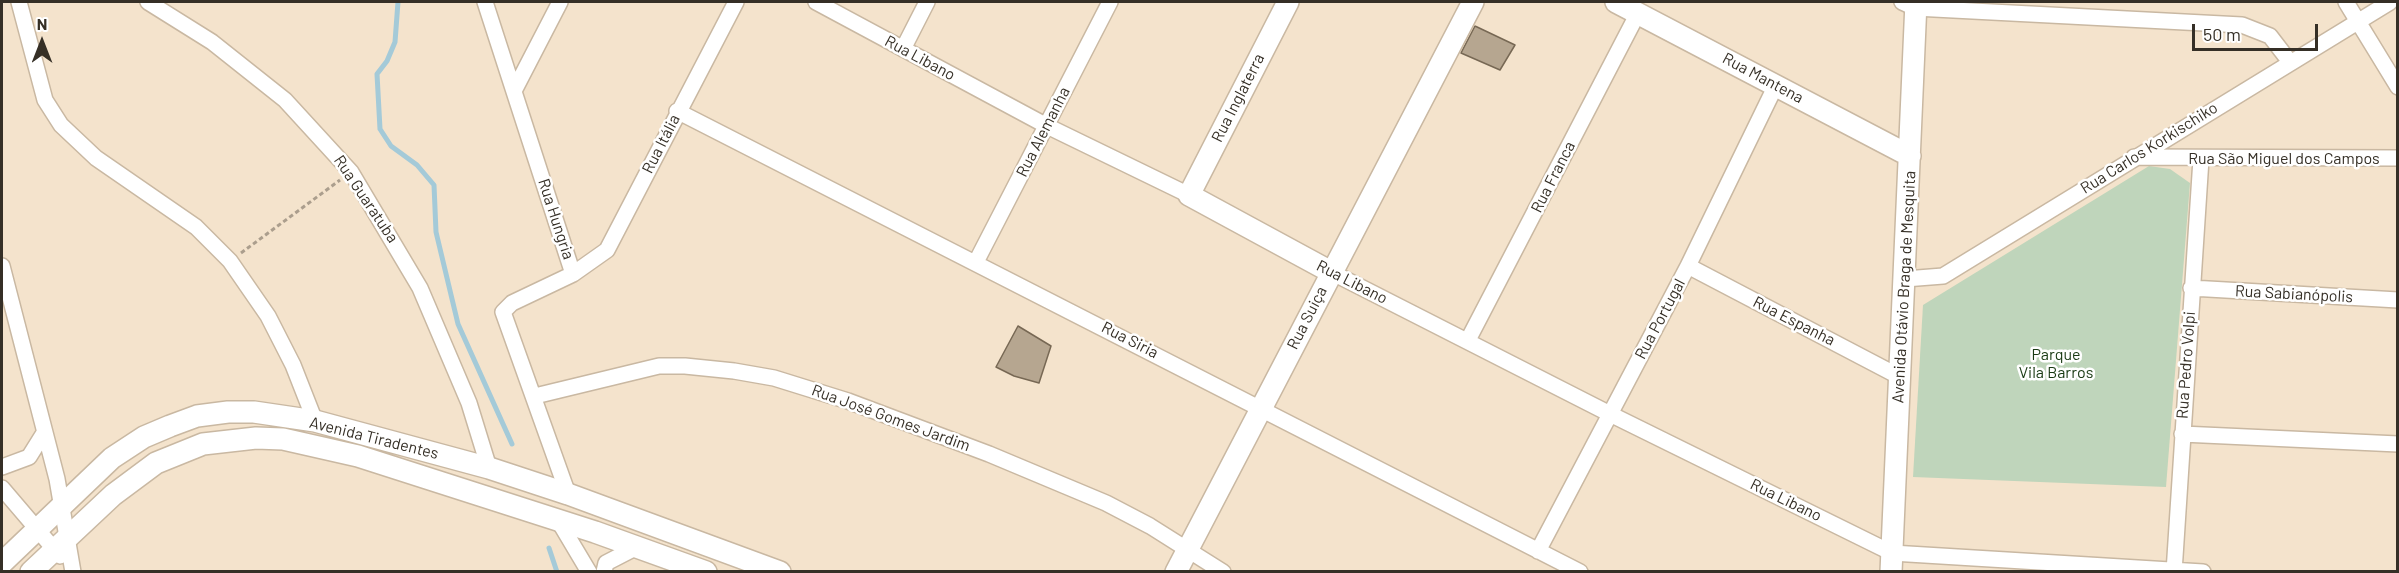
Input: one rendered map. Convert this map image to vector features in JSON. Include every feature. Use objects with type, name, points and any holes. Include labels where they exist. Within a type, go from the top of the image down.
[{"type":"main road","name":"Rua Inglaterra","points":[[1189,195],[1288,2]]},
{"type":"main road","name":"Rua Suiça","points":[[1176,572],[1189,551],[1330,272],[1473,2]]},
{"type":"main road","name":"Rua Mantena","points":[[1616,2],[1910,156]]},
{"type":"main road","name":"Avenida Otávio Braga de Mesquita","points":[[1892,562],[1910,156],[1911,4]]},
{"type":"main road","name":"Rua Libano","points":[[1189,195],[1330,272]]},
{"type":"main road","name":"Avenida Tiradentes","points":[[2,563],[112,458],[144,437],[197,416],[228,412],[254,412],[315,421],[489,468],[568,494],[780,572]]},
{"type":"main road","name":"Avenida Tiradentes","points":[[31,572],[113,495],[156,463],[203,444],[248,439],[283,439],[358,456],[558,520],[706,572]]},
{"type":"street","points":[[19,2],[45,100],[61,125],[96,158],[196,228],[230,261],[268,316],[293,365],[315,421]]},
{"type":"street","name":"Rua Guaratuba","points":[[148,2],[212,42],[285,100],[351,172],[420,288],[469,403],[489,468]]},
{"type":"street","name":"Rua Hungria","points":[[485,2],[573,274],[512,303],[503,312],[535,396]]},
{"type":"street","points":[[514,89],[560,2]]},
{"type":"street","name":"Rua Itália","points":[[573,274],[600,255],[613,240],[677,111],[736,2]]},
{"type":"street","name":"Rua Libano","points":[[816,2],[1047,126],[1189,195]]},
{"type":"street","points":[[903,49],[927,2]]},
{"type":"street","name":"Rua Alemanha","points":[[976,262],[1110,2]]},
{"type":"street","points":[[2346,2],[2397,87]]},
{"type":"street","name":"Rua Carlos Korkischiko","points":[[1905,279],[1943,276],[2390,2]]},
{"type":"street","points":[[1911,4],[2242,25],[2270,36],[2290,62]]},
{"type":"street","name":"Rua Franca","points":[[1468,340],[1638,14]]},
{"type":"street","name":"Rua Portugal","points":[[1538,551],[1688,266],[1776,85]]},
{"type":"street","name":"Rua Siria","points":[[677,111],[1580,572]]},
{"type":"street","name":"Rua São Miguel dos Campos","points":[[2134,157],[2397,159]]},
{"type":"street","name":"Rua Pedro Volpi","points":[[2174,571],[2201,159]]},
{"type":"street","points":[[2,266],[62,505],[61,544],[72,569]]},
{"type":"street","name":"Rua Espanha","points":[[1688,266],[1900,376]]},
{"type":"street","name":"Rua Libano","points":[[1330,272],[1468,340],[1892,562]]},
{"type":"street","name":"Rua Sabianópolis","points":[[2191,288],[2397,300]]},
{"type":"street","name":"Rua José Gomes Jardim","points":[[535,396],[659,366],[714,369],[774,378],[848,401],[989,454],[1106,503],[1150,526],[1223,572]]},
{"type":"street","points":[[535,396],[568,494]]},
{"type":"street","points":[[2,467],[29,457],[44,433]]},
{"type":"street","points":[[2182,434],[2397,444]]},
{"type":"street","points":[[2,488],[37,530],[61,544]]},
{"type":"street","points":[[558,520],[589,572]]},
{"type":"street","points":[[604,572],[606,563],[637,547]]},
{"type":"street","points":[[1892,562],[2203,572]]},
{"type":"path","points":[[230,261],[351,172]]},
{"type":"green space","name":"Parque Vila Barros","points":[[2149,166],[2170,169],[2190,183],[2166,487],[1913,477],[1923,305]]},
{"type":"building","points":[[1475,26],[1515,45],[1500,70],[1461,53]]},
{"type":"building","points":[[1018,326],[1051,346],[1039,383],[1014,376],[996,367]]},
{"type":"waterway","points":[[398,2],[395,42],[387,61],[377,74],[380,129],[391,146],[417,165],[434,185],[436,232],[458,324],[512,444]]},
{"type":"waterway","points":[[549,548],[557,572]]}]
